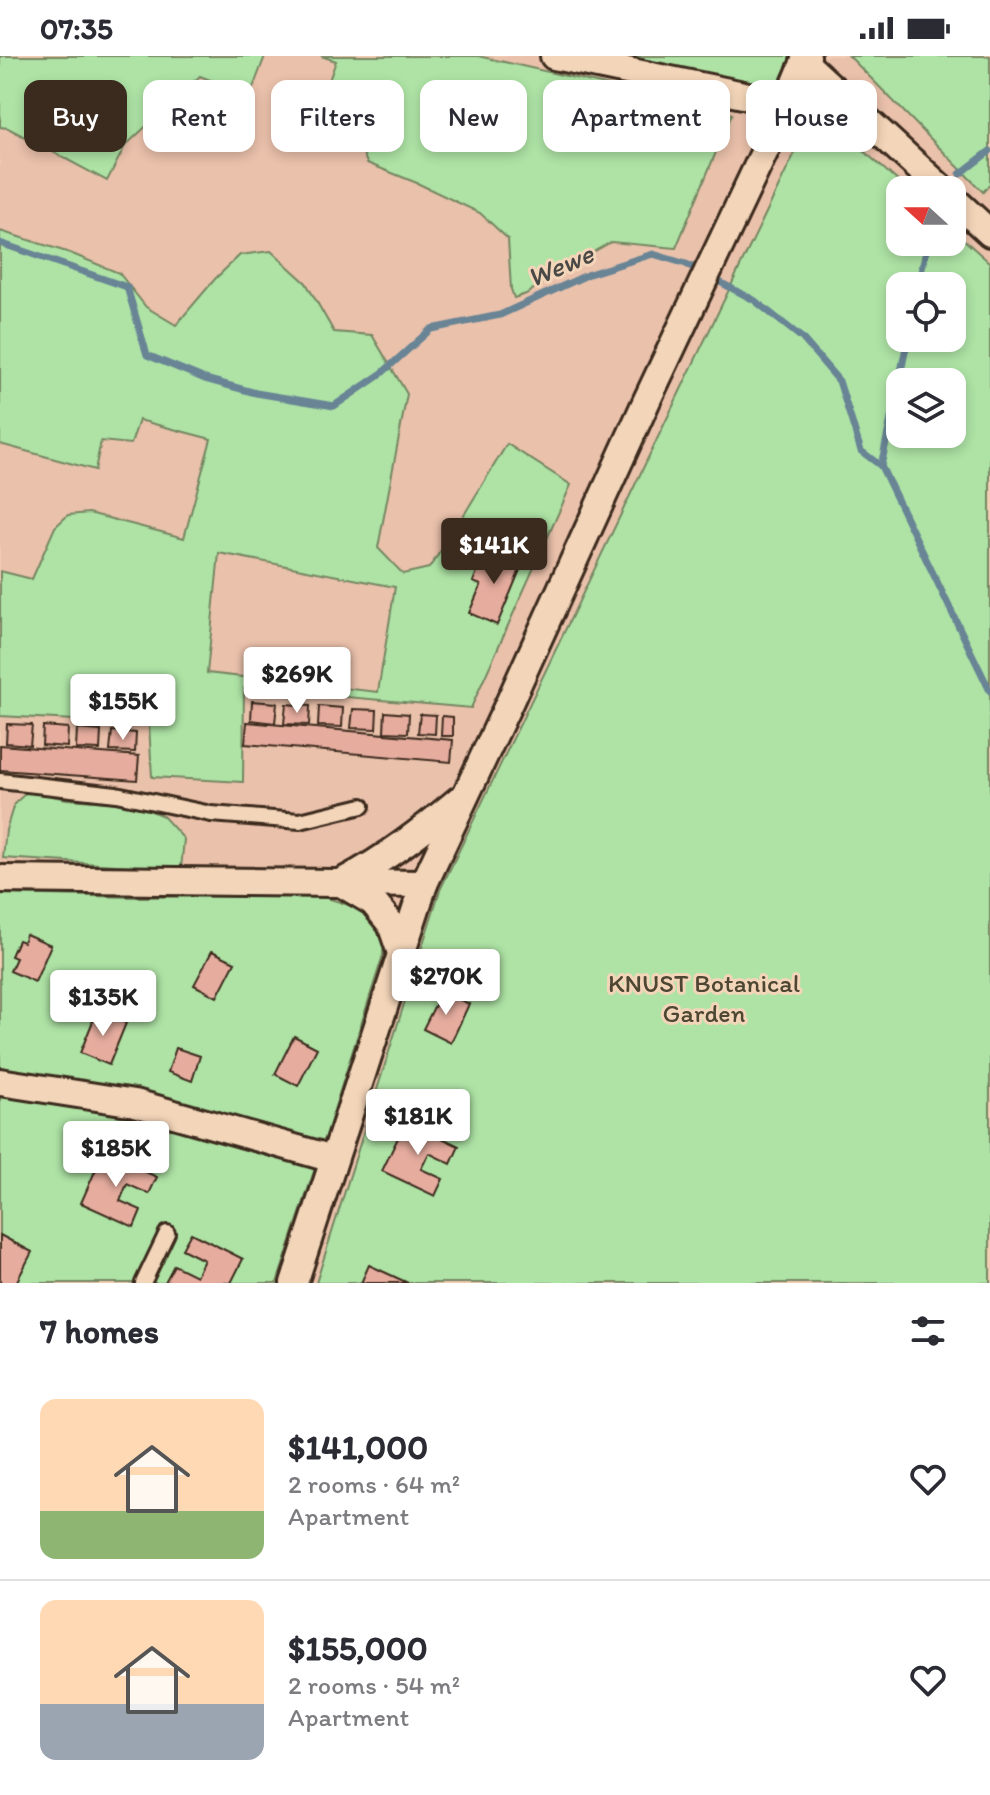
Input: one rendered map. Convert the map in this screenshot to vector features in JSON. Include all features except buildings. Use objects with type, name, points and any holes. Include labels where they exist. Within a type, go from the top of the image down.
[{"type":"street","points":[[554,56],[746,96]]},
{"type":"street","points":[[797,80],[805,59],[928,176]]},
{"type":"street","points":[[294,1283],[424,884],[764,152]]},
{"type":"street","points":[[966,211],[990,233]]},
{"type":"street","points":[[341,883],[373,867],[466,793]]},
{"type":"street","points":[[0,879],[424,884]]},
{"type":"street","points":[[341,883],[373,902],[391,924],[401,953]]},
{"type":"street","points":[[0,1082],[135,1103],[333,1159]]},
{"type":"lane","points":[[0,781],[116,794],[211,814],[300,821],[362,806]]},
{"type":"lane","points":[[143,1283],[167,1233]]},
{"type":"shaded area","points":[[0,56],[990,56],[990,1283],[0,1283]]},
{"type":"green space","points":[[0,56],[265,56],[255,83],[255,80],[210,80],[200,76],[196,80],[143,80],[143,129],[127,144],[127,80],[24,80],[24,137],[0,127]]},
{"type":"green space","points":[[321,56],[478,56],[583,80],[543,80],[543,152],[716,152],[676,248],[611,242],[526,294],[514,298],[508,239],[480,213],[367,163],[362,152],[404,152],[404,80],[329,80],[336,61]]},
{"type":"green space","points":[[602,56],[791,56],[780,80],[746,80],[746,83]]},
{"type":"green space","points":[[849,56],[990,56],[990,184],[983,192],[877,84],[877,80],[873,80]]},
{"type":"green space","points":[[53,152],[122,152],[107,181]]},
{"type":"green space","name":"KNUST Botanical Garden","points":[[795,152],[865,152],[892,176],[886,176],[886,256],[966,256],[966,242],[990,263],[990,1283],[316,1283],[440,890]]},
{"type":"green space","points":[[0,231],[70,253],[119,273],[146,307],[176,325],[240,255],[271,251],[306,283],[334,332],[372,335],[407,394],[378,548],[403,574],[429,568],[507,444],[571,485],[471,708],[244,688],[243,782],[152,777],[149,724],[0,716],[0,571],[32,579],[55,527],[68,515],[89,513],[184,538],[211,439],[139,420],[131,444],[101,441],[95,470],[0,444]],"holes":[[[219,553],[395,587],[378,692],[207,673]]]},
{"type":"green space","points":[[28,791],[67,799],[135,804],[163,816],[184,839],[181,869],[3,858],[6,830],[14,804]]},
{"type":"green space","points":[[0,894],[135,897],[316,895],[355,908],[373,919],[383,935],[383,955],[323,1145],[0,1071]]},
{"type":"green space","points":[[0,1092],[142,1112],[317,1162],[277,1283],[0,1283]]},
{"type":"waterway","points":[[960,174],[990,151]]},
{"type":"waterway","name":"Wewe","points":[[0,243],[127,287],[147,355],[205,379],[256,393],[334,406],[381,374],[431,329],[500,315],[589,274],[653,254],[702,272]]},
{"type":"waterway","points":[[921,272],[925,256]]},
{"type":"waterway","name":"Wewe","points":[[712,278],[754,300],[802,338],[839,381],[861,451],[881,466],[990,691]]},
{"type":"waterway","points":[[881,466],[905,352]]}]
